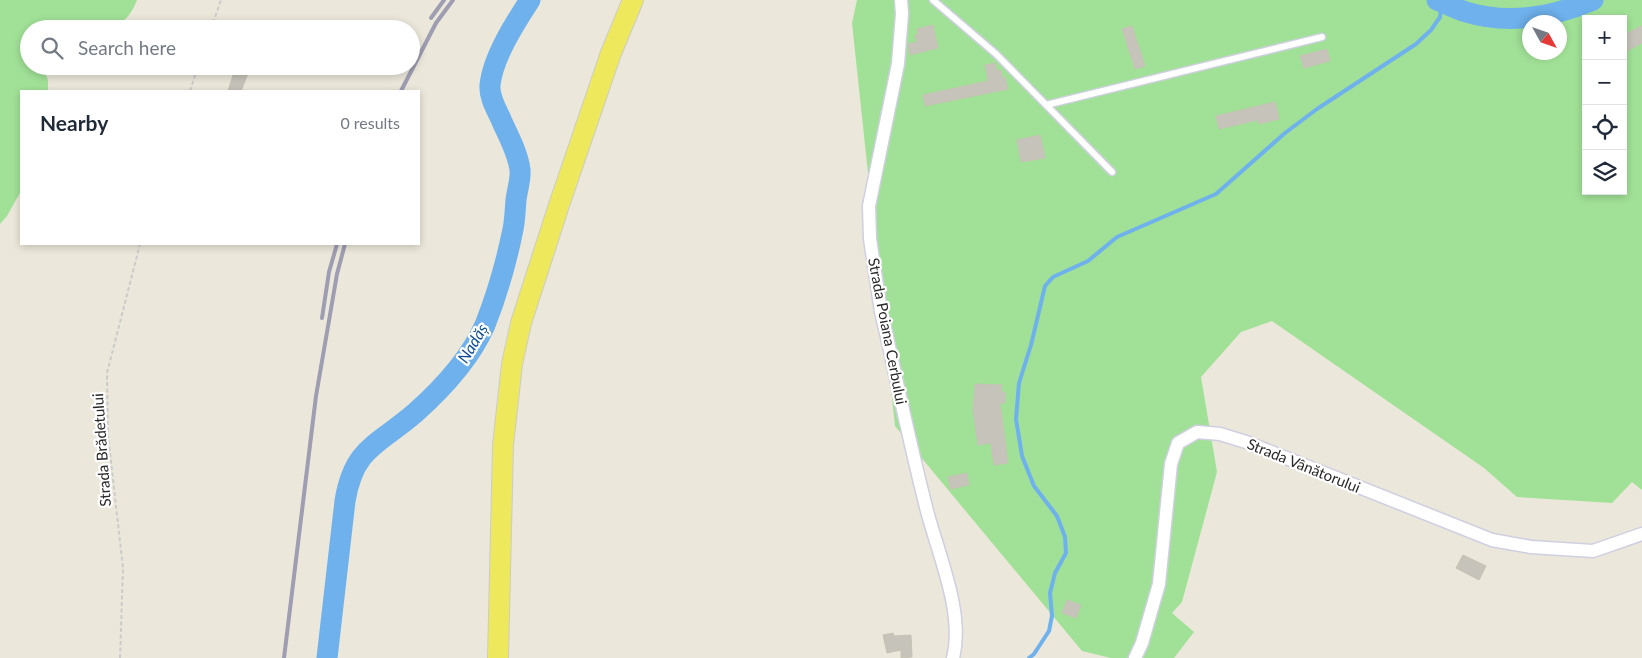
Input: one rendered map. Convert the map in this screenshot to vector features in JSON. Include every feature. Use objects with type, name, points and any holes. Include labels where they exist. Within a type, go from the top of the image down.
[{"type":"main road","points":[[498,658],[503,445],[508,381],[521,323],[558,205],[611,53],[633,0]]},
{"type":"street","name":"Strada Poiana Cerbului","points":[[901,0],[902,14],[898,64],[869,206],[870,239],[885,328],[925,504],[956,614],[957,644],[953,658]]},
{"type":"street","name":"Strada Vânătorului","points":[[1135,658],[1142,643],[1159,584],[1171,464],[1178,443],[1197,432],[1220,434],[1246,442],[1492,540],[1530,547],[1593,551],[1642,534]]},
{"type":"lane","points":[[933,0],[996,54],[1112,172]]},
{"type":"lane","points":[[1046,105],[1322,37]]},
{"type":"path","points":[[214,20],[222,0]]},
{"type":"path","points":[[190,90],[195,75]]},
{"type":"path","name":"Strada Brădetului","points":[[120,658],[123,568],[108,436],[107,373],[140,245]]},
{"type":"green space","points":[[0,0],[137,0],[125,20],[20,20],[20,75],[46,75],[48,90],[20,90],[20,193],[7,216],[0,224]]},
{"type":"green space","points":[[857,0],[1642,0],[1642,490],[1632,482],[1612,503],[1517,497],[1484,468],[1272,321],[1241,332],[1201,377],[1217,472],[1182,602],[1172,613],[1194,632],[1174,658],[1111,658],[1082,651],[895,426],[852,23]]},
{"type":"building","points":[[933,25],[938,48],[910,55],[908,44],[917,42],[915,35],[918,34],[917,29]]},
{"type":"building","points":[[1132,26],[1145,66],[1135,69],[1122,29]]},
{"type":"building","points":[[1642,26],[1642,43],[1627,51],[1627,33]]},
{"type":"building","points":[[1327,49],[1330,61],[1304,68],[1300,56]]},
{"type":"building","points":[[995,63],[997,71],[1001,70],[1002,78],[1005,77],[1008,89],[925,106],[923,95],[988,81],[985,65]]},
{"type":"building","points":[[233,75],[247,75],[241,90],[228,90]]},
{"type":"building","points":[[1275,102],[1279,119],[1259,124],[1258,120],[1219,129],[1216,116]]},
{"type":"building","points":[[1040,135],[1045,158],[1021,162],[1017,140]]},
{"type":"building","points":[[975,384],[1002,385],[1001,392],[1005,392],[1005,403],[1000,403],[1008,463],[994,465],[991,443],[978,445],[973,411]]},
{"type":"building","points":[[967,473],[969,485],[950,489],[948,477]]},
{"type":"building","points":[[1463,555],[1486,566],[1479,580],[1456,568]]},
{"type":"building","points":[[1067,600],[1081,605],[1076,618],[1062,613]]},
{"type":"building","points":[[893,633],[894,636],[911,635],[912,657],[901,658],[901,650],[887,653],[883,635]]},
{"type":"waterway","name":"Nadăș","points":[[327,658],[345,501],[349,483],[355,469],[369,449],[415,413],[454,373],[479,338],[497,292],[513,230],[520,174],[515,150],[493,101],[490,85],[495,63],[500,52],[530,0]]},
{"type":"waterway","name":"Nadăș","points":[[1437,0],[1462,11],[1498,18],[1547,15],[1593,0]]},
{"type":"waterway","points":[[1029,658],[1034,654],[1049,631],[1052,616],[1050,593],[1055,573],[1066,553],[1065,537],[1057,516],[1034,486],[1022,456],[1016,419],[1019,383],[1031,345],[1045,286],[1053,277],[1088,261],[1117,237],[1216,194],[1285,133],[1317,109],[1416,44],[1431,30],[1440,17],[1442,2]]},
{"type":"railway","points":[[431,18],[444,0]]},
{"type":"railway","points":[[420,54],[436,23],[453,0]]},
{"type":"railway","points":[[402,90],[409,75]]},
{"type":"railway","points":[[322,318],[329,272],[337,245]]},
{"type":"railway","points":[[284,658],[316,396],[337,274],[345,245]]}]
